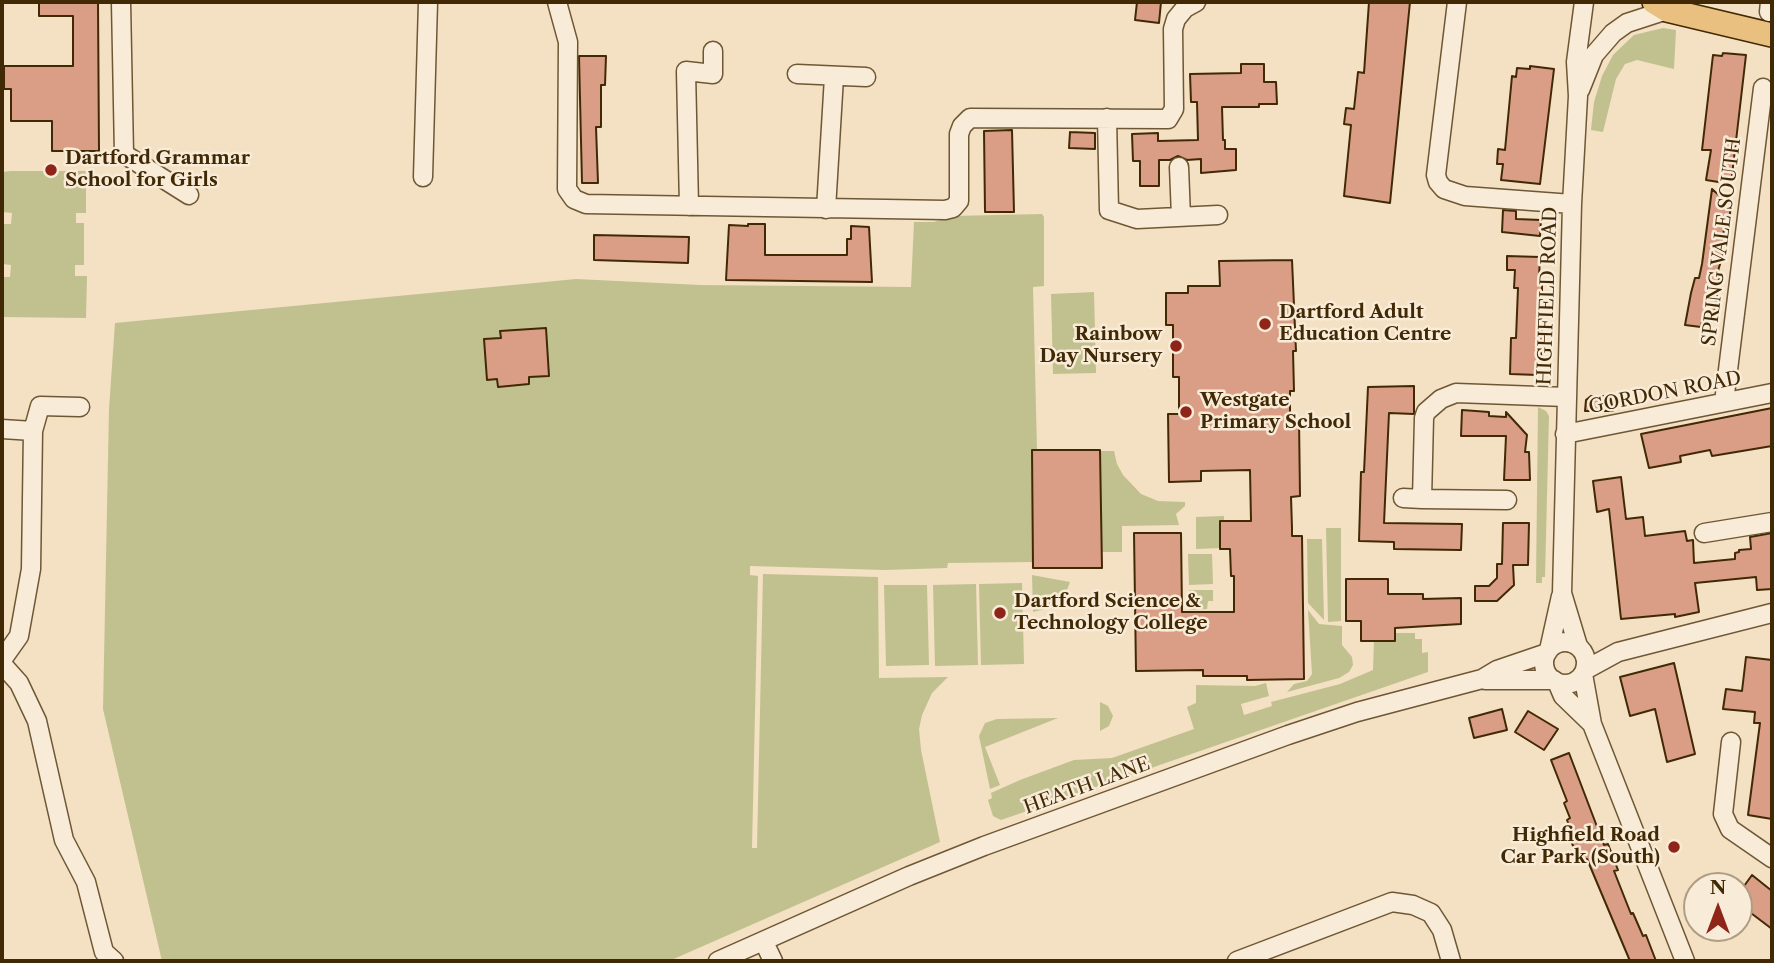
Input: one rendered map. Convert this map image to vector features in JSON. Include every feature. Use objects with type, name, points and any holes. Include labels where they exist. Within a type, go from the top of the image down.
[{"type":"main road","points":[[1660,6],[1772,35]]},
{"type":"street","points":[[121,2],[124,154],[189,195]]},
{"type":"street","points":[[423,177],[428,2]]},
{"type":"street","points":[[557,2],[568,41],[567,189],[574,199],[586,204],[945,211],[953,208],[959,201],[959,134],[970,118],[1168,119],[1174,109],[1173,29],[1176,19],[1185,8],[1196,2]]},
{"type":"street","points":[[1457,2],[1436,175],[1438,182],[1444,189],[1465,196],[1572,204]]},
{"type":"street","name":"HIGHFIELD ROAD","points":[[1548,651],[1562,593],[1572,204],[1578,96],[1576,62],[1584,2]]},
{"type":"street","points":[[1578,96],[1594,55],[1613,33],[1660,6]]},
{"type":"street","points":[[689,206],[686,71],[713,74],[713,51]]},
{"type":"street","points":[[797,74],[866,77]]},
{"type":"street","points":[[826,209],[834,77]]},
{"type":"street","name":"SPRING VALE SOUTH","points":[[1724,402],[1763,88]]},
{"type":"street","points":[[1107,118],[1109,211],[1137,219],[1218,215]]},
{"type":"street","points":[[1180,167],[1181,217]]},
{"type":"street","points":[[1422,499],[1424,418],[1426,412],[1441,399],[1456,393],[1566,397]]},
{"type":"street","name":"GORDON ROAD","points":[[1565,434],[1772,393]]},
{"type":"street","points":[[80,407],[40,406],[33,431],[31,569],[19,636],[2,662],[19,683],[37,721],[64,840],[86,882],[104,952],[114,961]]},
{"type":"street","points":[[2,429],[33,431]]},
{"type":"street","points":[[1403,498],[1507,500]]},
{"type":"street","points":[[1704,533],[1772,523]]},
{"type":"street","name":"HIGHFIELD ROAD","points":[[1562,593],[1569,623],[1579,647]]},
{"type":"street","points":[[1555,681],[1572,682],[1618,652],[1772,613]]},
{"type":"street","points":[[1591,724],[1563,695],[1545,668],[1548,651],[1559,642],[1618,652]]},
{"type":"street","points":[[1579,647],[1586,658],[1584,672],[1591,724],[1685,961]]},
{"type":"street","name":"HEATH LANE","points":[[718,961],[909,876],[1085,808],[1357,712],[1482,679],[1497,670],[1548,651]]},
{"type":"street","name":"HEATH LANE","points":[[1482,679],[1555,681]]},
{"type":"street","points":[[1731,741],[1723,814],[1730,828],[1772,858]]},
{"type":"street","points":[[1237,961],[1392,902],[1413,905],[1431,914],[1442,930],[1451,961]]},
{"type":"street","points":[[764,942],[773,961]]},
{"type":"green space","points":[[1663,28],[1676,30],[1674,69],[1637,60],[1625,64],[1616,79],[1603,132],[1591,130],[1594,102],[1602,76],[1613,55],[1634,35]]},
{"type":"green space","points":[[86,171],[86,213],[76,213],[76,223],[84,223],[84,265],[75,265],[75,276],[87,276],[86,318],[2,317],[2,277],[10,277],[11,265],[2,264],[2,224],[11,224],[12,213],[2,212],[2,172]]},
{"type":"green space","points":[[1042,214],[1044,286],[1033,287],[1037,450],[1032,451],[1033,562],[948,563],[947,568],[885,570],[750,566],[750,575],[758,576],[752,848],[757,848],[763,574],[878,577],[879,678],[948,677],[932,693],[919,729],[940,842],[669,961],[162,961],[103,709],[109,409],[115,323],[576,279],[700,285],[911,287],[914,222],[934,222],[952,216]]},
{"type":"green space","points":[[1094,292],[1096,373],[1053,374],[1051,294]]},
{"type":"green space","points":[[1538,407],[1549,416],[1545,577],[1542,577],[1542,583],[1536,583]]},
{"type":"green space","points":[[1100,451],[1114,451],[1123,475],[1141,494],[1158,501],[1185,502],[1185,506],[1176,514],[1179,525],[1122,526],[1122,552],[1102,552]]},
{"type":"green space","points":[[1224,516],[1224,521],[1220,522],[1220,548],[1196,549],[1196,517]]},
{"type":"green space","points":[[1326,528],[1341,528],[1341,621],[1328,622]]},
{"type":"green space","points":[[1307,539],[1322,539],[1324,620],[1308,603]]},
{"type":"green space","points":[[1188,554],[1212,554],[1213,584],[1189,585]]},
{"type":"green space","points":[[1032,575],[1070,582],[1065,595],[1058,602],[1050,608],[1033,612]]},
{"type":"green space","points":[[1022,583],[1024,664],[981,665],[979,584]]},
{"type":"green space","points":[[976,584],[978,665],[935,666],[933,585]]},
{"type":"green space","points":[[884,585],[927,585],[929,665],[886,666]]},
{"type":"green space","points":[[1189,590],[1213,590],[1213,601],[1208,601],[1207,609],[1189,610]]},
{"type":"green space","points":[[1308,610],[1319,624],[1342,626],[1342,645],[1352,657],[1353,665],[1349,672],[1339,678],[1287,692],[1294,684],[1307,681],[1312,674]]},
{"type":"green space","points":[[1395,633],[1415,633],[1415,639],[1422,639],[1422,653],[1428,652],[1428,672],[1001,820],[993,816],[988,800],[992,798],[991,793],[1020,780],[1074,760],[1112,758],[1194,729],[1187,707],[1196,703],[1196,685],[1255,686],[1266,683],[1269,696],[1241,704],[1244,715],[1272,706],[1271,702],[1340,684],[1373,670],[1374,641],[1395,641]]},
{"type":"green space","points":[[1100,702],[1108,706],[1113,716],[1109,726],[1100,731]]},
{"type":"green space","points":[[1058,718],[985,747],[1000,785],[990,789],[979,736],[985,723],[997,719]]},
{"type":"building","points":[[39,2],[98,2],[99,151],[52,151],[52,121],[11,121],[11,89],[4,89],[4,66],[73,66],[73,16],[39,16]]},
{"type":"building","points":[[1137,2],[1161,2],[1159,23],[1135,20]]},
{"type":"building","points":[[1369,2],[1410,2],[1390,203],[1344,196],[1351,125],[1344,124],[1346,108],[1354,109],[1358,72],[1364,73]]},
{"type":"building","points":[[1723,53],[1746,55],[1731,184],[1706,180],[1711,150],[1702,150],[1713,55],[1722,56]]},
{"type":"building","points":[[579,56],[606,56],[605,85],[601,85],[601,127],[596,127],[598,183],[582,183]]},
{"type":"building","points":[[1241,64],[1264,64],[1264,82],[1276,82],[1277,104],[1222,107],[1225,149],[1236,149],[1236,170],[1201,173],[1201,159],[1187,160],[1178,156],[1170,160],[1159,160],[1159,186],[1140,186],[1140,161],[1133,161],[1132,134],[1158,133],[1158,141],[1198,140],[1197,102],[1191,102],[1190,74],[1241,73]]},
{"type":"building","points":[[1530,66],[1554,69],[1540,184],[1501,180],[1503,164],[1497,164],[1498,149],[1505,150],[1512,76],[1516,77],[1517,68],[1530,69]]},
{"type":"building","points":[[1012,130],[1014,212],[985,212],[984,131]]},
{"type":"building","points":[[1070,132],[1095,133],[1095,149],[1069,148]]},
{"type":"building","points":[[1712,189],[1731,206],[1729,220],[1725,222],[1722,244],[1725,247],[1718,271],[1720,273],[1714,315],[1710,324],[1702,322],[1701,327],[1685,325],[1695,278],[1699,278],[1702,264]]},
{"type":"building","points":[[1503,210],[1516,211],[1516,219],[1541,220],[1540,236],[1502,232]]},
{"type":"building","points":[[765,224],[765,255],[847,255],[847,239],[851,239],[851,226],[869,227],[872,282],[726,280],[729,225]]},
{"type":"building","points":[[594,235],[689,237],[688,263],[594,260]]},
{"type":"building","points":[[1507,256],[1540,257],[1542,328],[1538,375],[1510,374],[1511,338],[1516,338],[1518,288],[1514,288],[1515,270],[1507,270]]},
{"type":"building","points":[[1292,260],[1296,351],[1293,351],[1294,391],[1290,391],[1290,420],[1299,419],[1300,496],[1291,497],[1292,536],[1302,536],[1304,679],[1247,680],[1247,676],[1203,676],[1203,670],[1136,671],[1134,533],[1181,533],[1182,612],[1234,612],[1234,576],[1231,576],[1230,549],[1220,549],[1220,521],[1251,521],[1250,470],[1201,471],[1201,481],[1169,482],[1168,414],[1179,414],[1179,377],[1173,377],[1173,325],[1166,325],[1166,293],[1188,293],[1188,286],[1220,286],[1219,261]]},
{"type":"building","points":[[546,328],[549,376],[529,377],[529,384],[498,387],[497,379],[487,380],[484,339],[501,338],[500,331]]},
{"type":"building","points":[[1414,386],[1414,414],[1389,413],[1384,523],[1462,524],[1461,550],[1394,549],[1394,542],[1359,541],[1368,387]]},
{"type":"building","points":[[1591,396],[1610,396],[1613,411],[1585,411],[1586,400]]},
{"type":"building","points":[[1772,408],[1772,446],[1712,456],[1710,450],[1680,456],[1681,462],[1649,468],[1641,434]]},
{"type":"building","points":[[1462,410],[1489,412],[1489,416],[1506,417],[1506,412],[1527,435],[1525,452],[1529,452],[1530,480],[1504,480],[1506,436],[1461,436]]},
{"type":"building","points":[[1032,450],[1100,450],[1102,568],[1033,568]]},
{"type":"building","points":[[1621,477],[1626,519],[1643,517],[1645,536],[1685,531],[1687,541],[1693,540],[1694,563],[1735,559],[1735,553],[1739,550],[1751,549],[1750,537],[1772,533],[1772,589],[1757,590],[1756,577],[1695,583],[1699,612],[1675,617],[1675,614],[1621,619],[1609,509],[1597,512],[1593,481]]},
{"type":"building","points":[[1503,523],[1529,523],[1528,565],[1513,565],[1514,585],[1497,601],[1475,601],[1475,586],[1489,586],[1497,578],[1497,564],[1502,564]]},
{"type":"building","points":[[1346,579],[1388,579],[1388,594],[1423,594],[1423,599],[1461,598],[1461,624],[1395,628],[1395,641],[1361,641],[1361,621],[1346,621]]},
{"type":"building","points":[[1746,657],[1772,660],[1772,819],[1748,815],[1760,723],[1754,723],[1755,712],[1723,709],[1726,689],[1742,691]]},
{"type":"building","points":[[1674,663],[1695,754],[1667,762],[1655,709],[1630,716],[1620,677]]},
{"type":"building","points":[[1502,709],[1507,730],[1474,738],[1469,718]]},
{"type":"building","points":[[1528,711],[1558,729],[1544,750],[1515,732]]},
{"type":"building","points":[[1569,753],[1604,845],[1608,844],[1618,870],[1614,871],[1631,914],[1633,913],[1643,936],[1646,935],[1656,961],[1630,961],[1587,859],[1580,862],[1568,834],[1572,833],[1564,803],[1567,801],[1551,760]]},
{"type":"building","points":[[1753,876],[1772,891],[1772,929],[1753,915]]},
{"type":"place","name":"Dartford Grammar School for Girls","points":[[51,170]]},
{"type":"place","name":"Dartford Adult Education Centre","points":[[1265,324]]},
{"type":"place","name":"Rainbow Day Nursery","points":[[1176,346]]},
{"type":"place","name":"Westgate Primary School","points":[[1186,412]]},
{"type":"place","name":"Dartford Science & Technology College","points":[[1000,613]]},
{"type":"place","name":"Highfield Road Car Park (South)","points":[[1674,847]]}]
